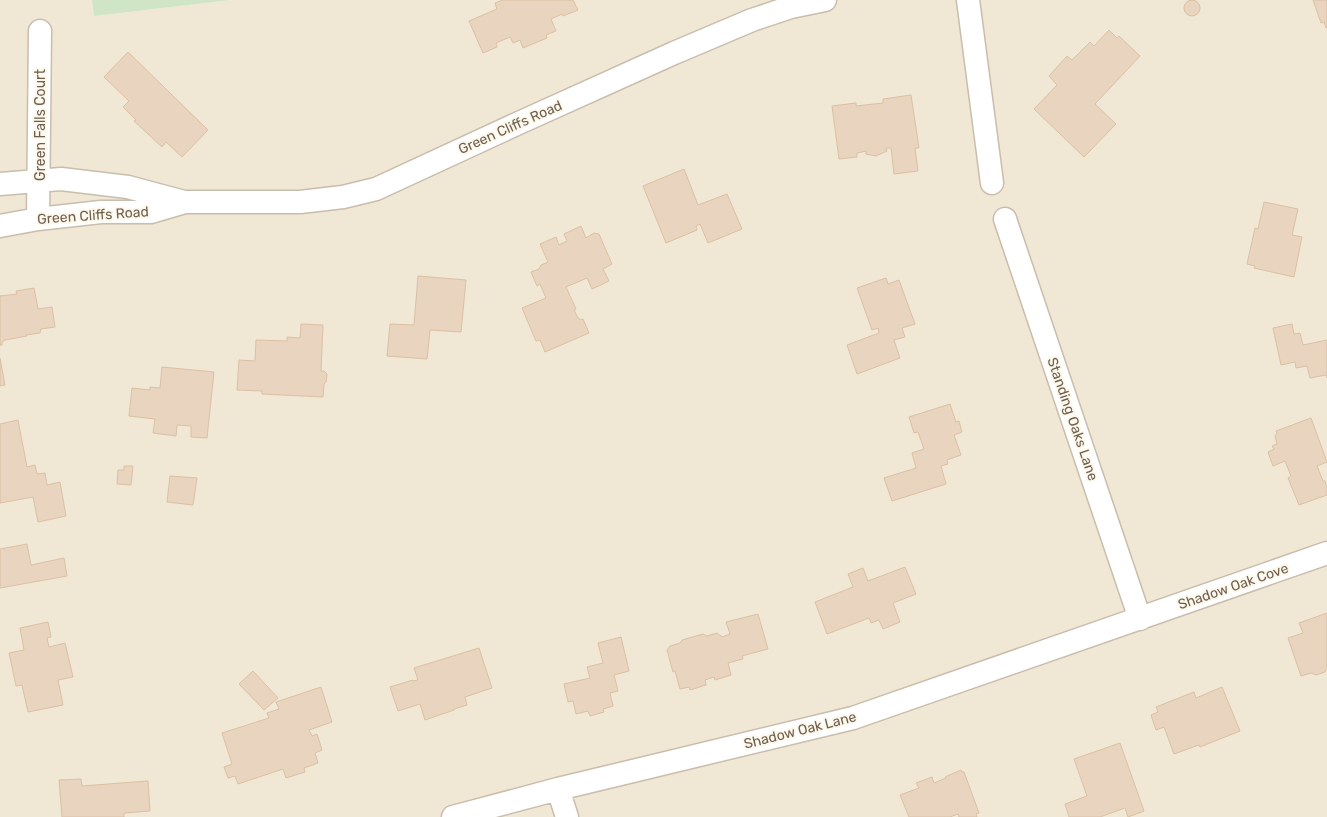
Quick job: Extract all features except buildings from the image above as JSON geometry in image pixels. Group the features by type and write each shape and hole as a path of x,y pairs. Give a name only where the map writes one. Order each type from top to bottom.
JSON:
{"street":[{"name":"Green Cliffs Road","path":"0,184 61,179 128,187 184,202 300,202 343,197 376,189 674,53 752,20 791,7 825,0"},
{"path":"968,0 992,183"},
{"name":"Green Falls Court","path":"38,219 40,31"},
{"name":"Green Cliffs Road","path":"0,226 38,219 101,212 151,212 184,202"},
{"name":"Standing Oaks Lane","path":"1005,219 1140,618"},
{"name":"Shadow Oak Cove","path":"1140,618 1327,553"},
{"name":"Shadow Oak Lane","path":"453,817 558,789 853,718 1140,618"},
{"path":"558,789 567,817"}],"shaded area":[{"path":"0,0 92,0 94,16 231,0 1327,0 1327,817 0,817"}],"green space":[{"path":"92,0 231,0 94,16"}]}
